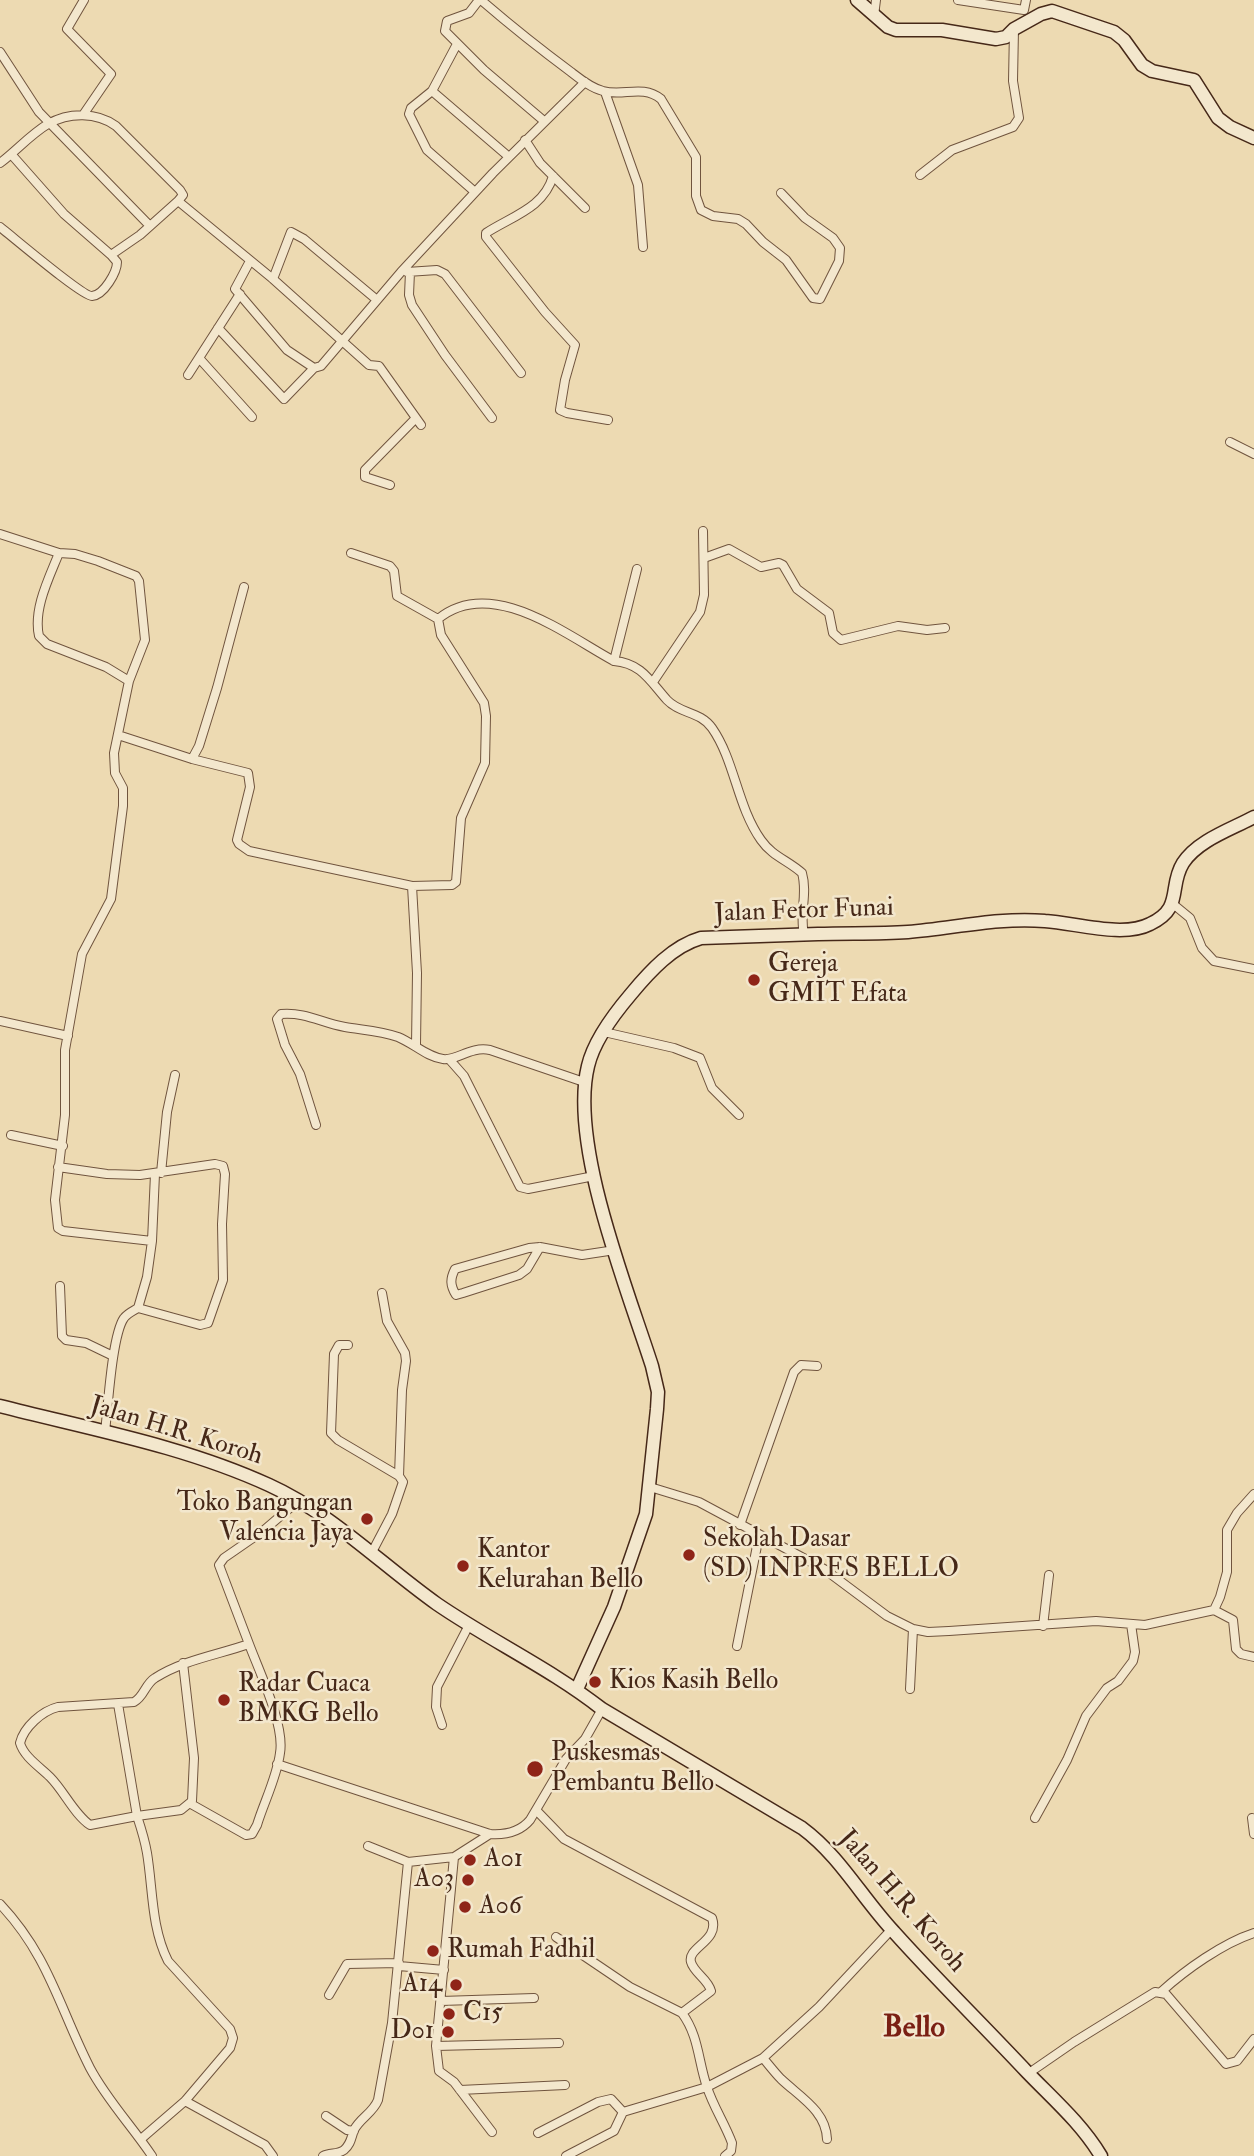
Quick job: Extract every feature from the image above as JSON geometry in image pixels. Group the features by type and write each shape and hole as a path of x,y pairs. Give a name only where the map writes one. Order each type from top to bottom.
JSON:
{"street":[{"path":"83,115 111,74 66,29 84,0"},
{"path":"544,121 457,44 445,31 446,23 469,13 480,0 585,82 605,92 639,90 661,99 696,157 696,197 701,210 713,216 738,219 746,223 786,260 813,298 820,299 839,261 840,248 833,238 805,218 781,193"},
{"path":"857,0 892,29 903,31 942,30 996,39 1006,37 1014,29 1049,11 1114,32 1147,68 1194,80 1218,118 1254,138"},
{"path":"874,16 876,0"},
{"path":"958,0 1024,10 1026,0"},
{"path":"920,175 952,149 1017,124 1019,118 1013,70 1014,29"},
{"path":"457,44 432,91 411,108 411,118 426,150 475,192"},
{"path":"0,52 48,123 150,226"},
{"path":"218,328 285,399 314,368 321,366 342,339 406,272 475,192 585,82"},
{"path":"432,91 509,157"},
{"path":"605,92 638,185 643,247"},
{"path":"0,163 48,123 64,117 83,115 106,118 116,126 183,195 150,226 111,255"},
{"path":"525,140 540,163 585,208"},
{"path":"0,227 74,286 92,296 103,288 117,268 117,262 111,255 64,214 12,155"},
{"path":"553,176 537,203 486,233 486,237 545,312 575,345 560,410 567,414 608,420"},
{"path":"178,201 274,279 369,365 379,366 418,422 365,470 365,477 390,485"},
{"path":"274,279 291,232 304,239 377,300"},
{"path":"250,261 235,289 287,349 314,368"},
{"path":"406,272 437,270 445,274 521,373"},
{"path":"406,272 412,305 492,418"},
{"path":"188,375 240,294"},
{"path":"199,358 252,417"},
{"path":"1230,442 1254,454"},
{"path":"653,682 699,612 704,595 703,531"},
{"path":"0,534 59,553 75,554 98,561 138,578 145,640 129,681 114,753 115,773 123,788 123,806 111,899 82,954 64,1059 63,1146 58,1167 55,1221 60,1230 152,1241"},
{"path":"704,558 729,549 761,567 779,563 783,565 797,589 829,613 834,633 841,640 898,626 927,630 945,628"},
{"path":"59,553 42,599 38,615 38,636 47,644 106,667 129,681"},
{"path":"351,553 390,566 394,571 397,596 438,619"},
{"path":"614,662 636,569"},
{"path":"192,759 199,746 218,688 244,587"},
{"path":"438,619 457,609 478,604 496,604 533,614 614,662 627,662 653,682 674,707 692,712 709,723 717,736 748,818 760,839 771,853 802,873 805,886 800,920 804,934"},
{"path":"118,735 248,774 250,787 237,840 243,848 353,875 412,886 448,885 456,882 461,818 485,763 485,706 441,635 438,619"},
{"path":"1254,817 1211,839 1184,860 1173,904 1190,918 1202,948 1214,961 1254,969"},
{"path":"412,886 417,972 416,1045"},
{"name":"Jalan Fetor Funai","path":"577,1689 632,1561 646,1514 657,1409 656,1378 594,1176 583,1101 589,1063 604,1031 637,987 662,961 685,944 701,938 904,932 1020,919 1129,930 1160,919 1173,904"},
{"path":"316,1125 300,1074 278,1028 279,1015 317,1017 340,1026 383,1032 416,1045 435,1057 449,1059 484,1049 584,1082"},
{"path":"0,1021 68,1035"},
{"path":"604,1031 695,1055 704,1063 712,1088 739,1115"},
{"path":"449,1059 464,1076 520,1187 528,1189 594,1176"},
{"path":"105,1432 113,1356 123,1320 138,1308 147,1277 165,1122 175,1075"},
{"path":"11,1135 63,1146"},
{"path":"58,1167 107,1174 158,1173 215,1164 223,1166 223,1280 212,1314 204,1325 138,1308"},
{"path":"540,1247 527,1269 519,1275 456,1295 452,1289 450,1281 455,1269 529,1248 540,1247 582,1255 615,1250"},
{"path":"60,1286 62,1336 66,1340 86,1343 113,1356"},
{"path":"371,1554 401,1492 402,1482 399,1476 402,1390 406,1362 405,1353 387,1321 382,1293"},
{"path":"348,1345 340,1345 334,1354 331,1433 338,1440 399,1476"},
{"path":"740,1525 791,1377 801,1365 817,1366"},
{"name":"Jalan H.R. Koroh","path":"0,1406 207,1461 267,1484 299,1501 399,1577 469,1625 577,1689 602,1709 815,1837 829,1850 891,1930 1079,2124 1101,2156"},
{"path":"650,1488 699,1502 824,1569 887,1616 913,1629 928,1632 1096,1621 1150,1624 1214,1610 1233,1620 1234,1646 1238,1652 1254,1657"},
{"path":"1214,1610 1227,1572 1227,1530 1237,1513 1254,1494"},
{"path":"191,1804 246,1835 250,1835 257,1825 281,1752 280,1733 219,1565 223,1558 263,1531 299,1501"},
{"path":"737,1646 759,1536"},
{"path":"1043,1626 1049,1575"},
{"path":"1035,1818 1067,1760 1086,1716 1107,1688 1118,1681 1133,1661 1135,1652 1131,1624"},
{"path":"442,1725 436,1707 437,1687 469,1625"},
{"path":"910,1689 913,1629"},
{"path":"191,1804 181,1811 88,1825 50,1777 23,1751 20,1743 22,1736 45,1712 52,1709 138,1700 145,1687 158,1676 183,1663 249,1644"},
{"path":"183,1663 194,1758 191,1804"},
{"path":"118,1704 129,1776 147,1852 155,1920 164,1951 169,1961 204,1997 233,2035 230,2048 185,2101 141,2139"},
{"path":"277,1764 490,1833 505,1833 522,1828 536,1811 566,1759 585,1738 602,1709"},
{"path":"536,1811 564,1839 712,1918 714,1927 710,1936 690,1959 707,1981 711,1991 682,2013"},
{"path":"1252,1818 1254,1834"},
{"path":"368,1846 408,1862 454,1857 490,1833"},
{"path":"454,1857 436,2046 439,2071 449,2076 492,2132"},
{"path":"323,2156 346,2149 354,2137 354,2131 375,2108 386,2060 399,1965 408,1862"},
{"path":"0,1904 36,1949 91,2069 114,2107 152,2156"},
{"path":"566,2156 614,2131 623,2112 707,2087 764,2058 819,2007 891,1930"},
{"path":"1161,1992 1176,1978 1215,1953 1254,1933"},
{"path":"556,1937 630,1987 682,2013 697,2042 707,2087 732,2143 731,2151 724,2156"},
{"path":"329,1995 347,1964 399,1965 444,1970"},
{"path":"1029,2073 1150,1993 1166,1994 1226,2064 1237,2060 1254,2039"},
{"path":"441,2001 534,1998"},
{"path":"436,2046 559,2043"},
{"path":"764,2058 780,2078 819,2113 827,2139"},
{"path":"460,2090 565,2085"},
{"path":"538,2133 598,2102 611,2099 623,2112"},
{"path":"185,2101 265,2145 273,2156"},
{"path":"326,2116 346,2130 354,2131"}],"place":[{"name":"Gereja GMIT Efata","path":"754,980"},
{"name":"Toko Bangungan Valencia Jaya","path":"367,1519"},
{"name":"Sekolah Dasar (SD) INPRES BELLO","path":"689,1555"},
{"name":"Kantor Kelurahan Bello","path":"463,1566"},
{"name":"Kios Kasih Bello","path":"595,1682"},
{"name":"Radar Cuaca BMKG Bello","path":"224,1700"},
{"name":"Puskesmas Pembantu Bello","path":"535,1769"},
{"name":"A01","path":"470,1860"},
{"name":"A03","path":"468,1880"},
{"name":"A06","path":"465,1907"},
{"name":"Rumah Fadhil","path":"433,1951"},
{"name":"A14","path":"456,1985"},
{"name":"C15","path":"449,2014"},
{"name":"D01","path":"448,2032"}],"district":[{"name":"Bello","path":"914,2030"}]}
